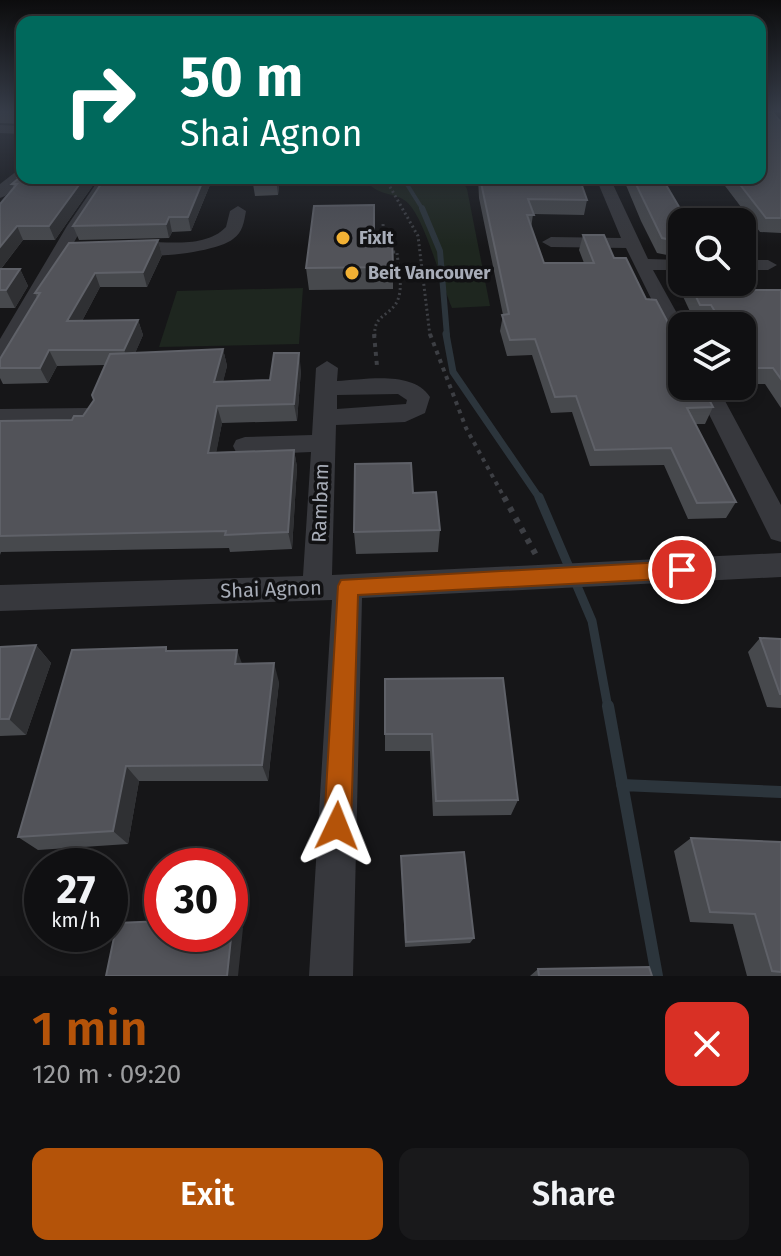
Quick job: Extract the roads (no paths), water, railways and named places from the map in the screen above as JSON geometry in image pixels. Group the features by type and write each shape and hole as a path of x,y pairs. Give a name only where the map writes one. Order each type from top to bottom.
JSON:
{"street":[{"path":"0,193 16,177"},
{"path":"0,357 68,250 104,184"},
{"path":"601,184 668,315"},
{"path":"105,249 206,245 223,239 233,230 238,211"},
{"path":"551,242 632,243"},
{"path":"641,264 668,265"},
{"path":"756,265 768,265"},
{"name":"Rambam","path":"323,431 405,414 417,408 419,397 408,389 326,378 323,431 333,587 331,976"},
{"path":"713,400 781,531"},
{"path":"0,417 87,416"},
{"path":"245,446 323,431"},
{"name":"Shai Agnon","path":"0,598 333,587 781,565"}],"waterway":[{"path":"407,184 423,209"},
{"path":"423,209 440,251 447,336"},
{"path":"446,334 453,372 540,498"},
{"path":"540,498 592,621 608,708"},
{"path":"608,706 622,785"},
{"path":"622,785 781,792"},
{"path":"622,785 657,976"}],"place":[{"name":"FixIt","path":"343,238"},
{"name":"Beit Vancouver","path":"352,273"}]}
